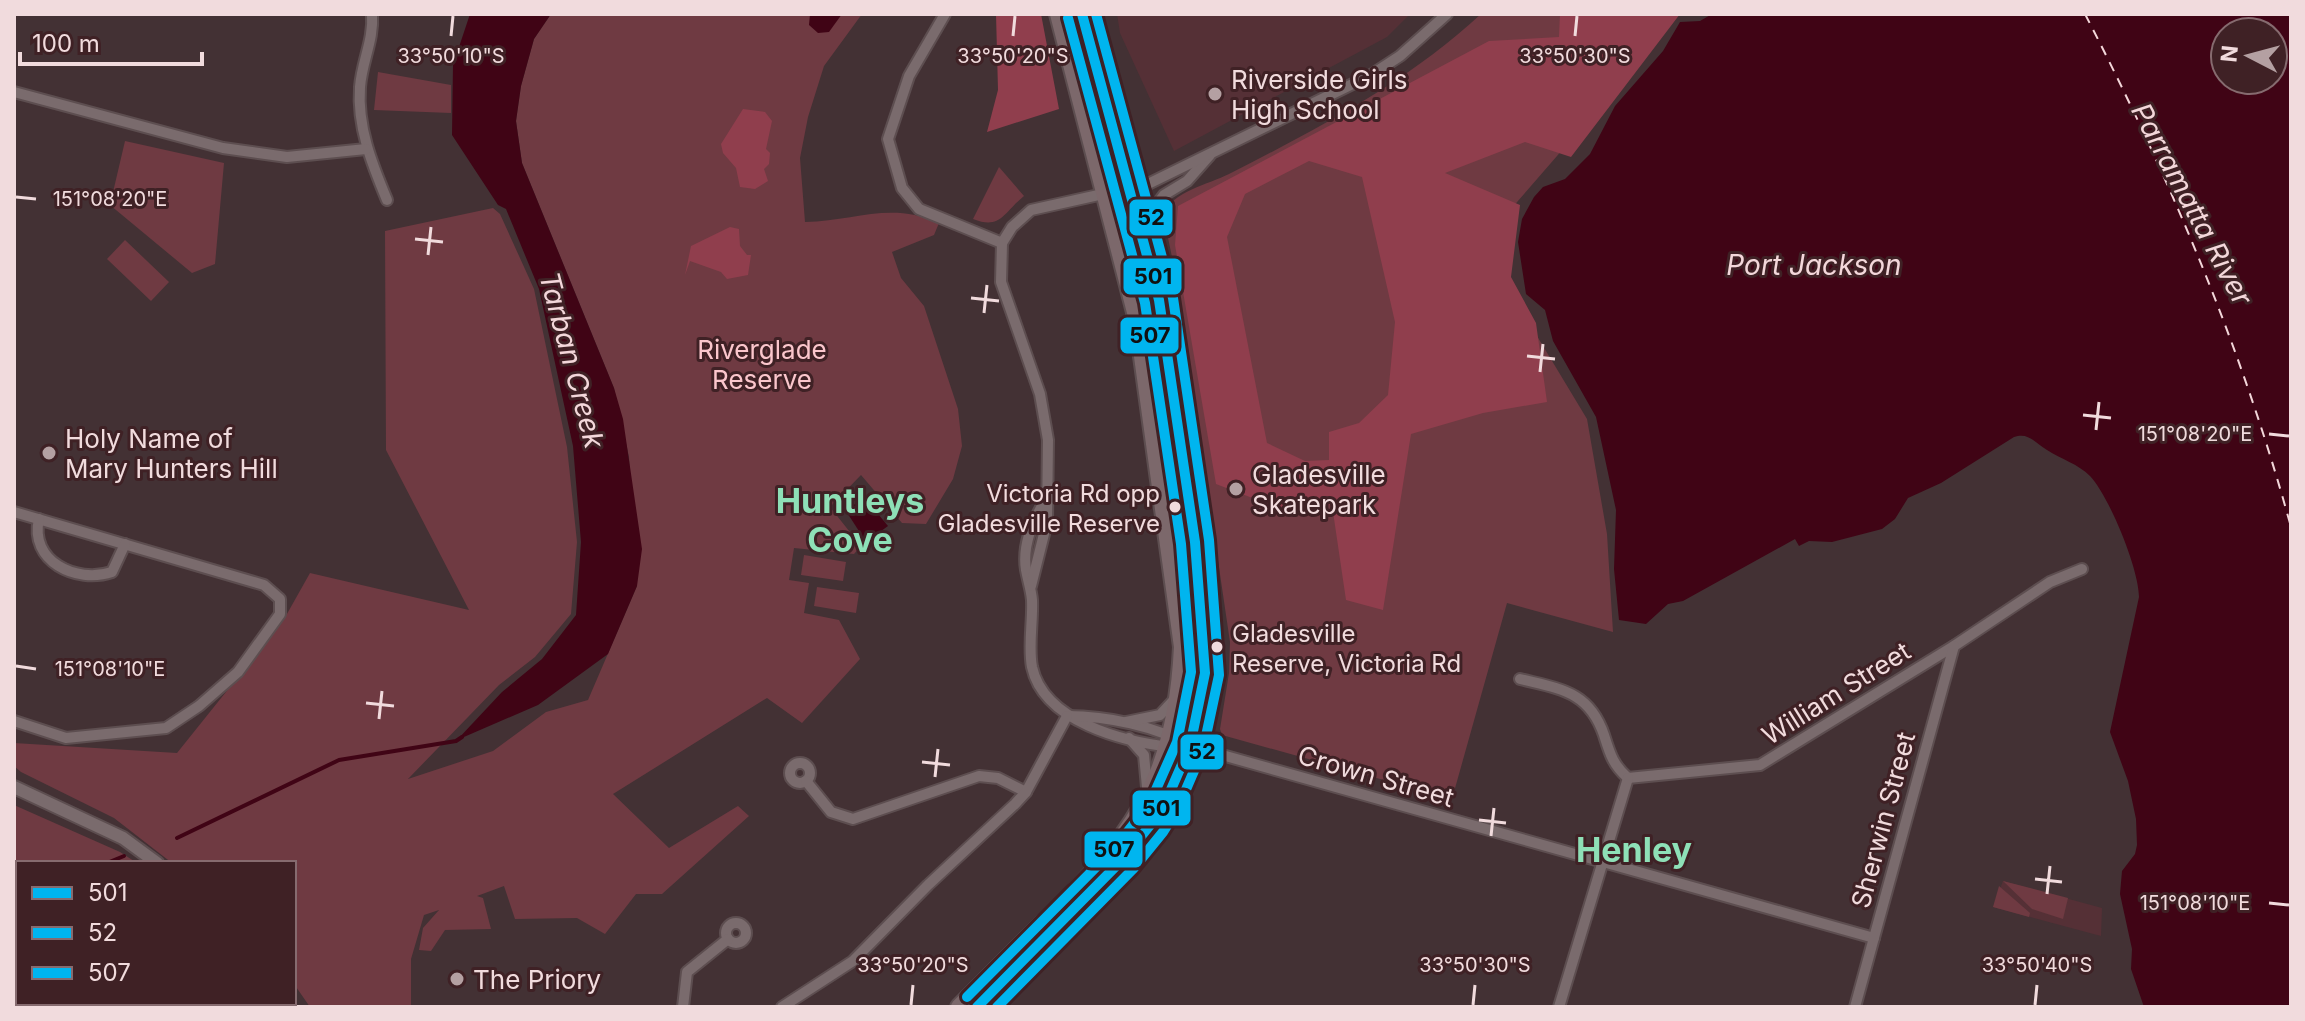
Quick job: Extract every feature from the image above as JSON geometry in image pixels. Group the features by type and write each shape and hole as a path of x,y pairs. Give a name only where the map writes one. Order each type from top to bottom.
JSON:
{"highway":[{"path":"959,1007 1113,852 1143,809 1170,741 1181,666 1176,583 1137,320 1058,14"},
{"path":"977,1007 1137,844 1166,801 1190,746 1202,693 1205,636 1193,528 1159,300 1082,14"}],"street":[{"path":"372,14 373,32 360,87 366,149 387,200"},
{"path":"945,14 909,76 888,139 902,188 919,209 1002,243"},
{"path":"1170,741 1129,737 1084,726 1067,716 1048,697 1032,669 1031,586 1047,522 1048,440 1040,394 1001,282 1002,243 1021,216 1031,210 1128,190 1386,66 1447,14"},
{"path":"14,92 223,148 287,157 366,149"},
{"path":"1159,300 1155,207 1164,195 1187,181 1214,150"},
{"path":"14,512 264,585 280,599 280,614 238,672 199,706 166,728 66,738 14,721"},
{"path":"39,519 38,542 42,555 53,564 72,570 91,575 112,572 125,544"},
{"name":"William Street","path":"1628,778 1760,765 1954,646 2050,582 2082,569"},
{"name":"Sherwin Street","path":"1855,1007 1954,646"},
{"path":"1120,723 1153,717 1167,710 1178,689 1181,666"},
{"path":"1520,679 1575,695 1590,706 1599,721 1610,759 1628,778 1567,982 1556,1007"},
{"path":"1067,716 1120,723 1170,741"},
{"path":"782,1007 853,961 1026,792 1067,716"},
{"path":"1129,737 1147,764 1143,809"},
{"name":"Crown Street","path":"1170,741 1874,938"},
{"path":"806,781 831,812 853,819 979,776 998,778 1026,792"},
{"path":"14,787 123,838 154,861"},
{"path":"683,1007 687,972 728,939"}],"shaded area":[{"path":"996,14 1041,14 1059,109 987,132 998,90"},
{"name":"Riverside Girls High School","path":"1117,14 1410,14 1387,37 1174,151 1120,33"},
{"path":"1560,14 1680,14 1571,157 1525,142 1445,173 1520,205 1511,277 1536,323 1547,402 1483,413 1411,434 1383,610 1346,600 1332,505 1276,507 1216,484 1175,245 1178,206 1489,41 1559,37","holes":["1309,161 1362,177 1395,322 1388,395 1359,423 1329,432 1329,460 1305,461 1267,443 1227,237 1245,194"]},
{"path":"743,109 765,112 772,121 766,149 770,153 769,164 764,169 768,181 755,189 740,187 736,168 723,153 721,144"},
{"path":"730,227 739,229 740,246 747,255 751,255 748,275 727,279 721,272 690,261 685,275 691,246"},
{"path":"2003,881 2102,908 2101,936 1993,907"}],"green space":[{"name":"Riverglade Reserve","path":"551,14 862,14 824,66 808,117 800,158 805,222 905,213 939,223 934,235 892,252 901,278 924,306 958,409 962,446 953,479 926,524 902,523 861,475 830,507 861,546 854,554 794,548 789,580 809,583 804,613 839,620 860,659 802,723 767,698 613,794 669,848 738,806 749,816 662,894 636,894 605,934 577,918 515,919 504,886 477,896 483,898 491,929 445,930 431,951 419,950 423,928 439,910 424,915 411,959 411,1007 310,1007 296,987 296,861 169,861 114,818 21,772 14,766 14,743 177,753 283,621 310,573 469,610 386,450 385,231 493,208 500,214 534,289 567,447 577,542 571,614 535,657 499,685 408,779 493,751 546,712 588,700 637,586 629,457 614,388 522,163 516,121 521,86 534,39"},
{"path":"1481,14 1666,14 1623,80 1497,225 1505,283 1587,419 1607,534 1613,632 1507,603 1452,799 1222,735 1220,729 1229,673 1230,642 1176,276 1163,214 1183,194 1229,174 1361,103 1453,39"},
{"path":"378,72 451,85 451,113 374,110"},
{"path":"125,141 224,163 215,264 192,273 110,205"},
{"path":"999,167 1024,196 996,221 973,219"},
{"path":"125,240 169,282 151,301 107,259"},
{"path":"804,555 846,562 843,581 801,575"},
{"path":"817,587 859,593 856,613 814,606"},
{"path":"14,805 134,861 16,861 14,952"},
{"path":"2003,881 2068,898 2063,919 2032,909"},
{"path":"1999,886 2030,913 2029,917 1993,907"}],"water":[{"name":"Tarban Creek","path":"470,14 551,14 534,39 521,86 516,121 522,163 614,388 623,419 642,549 637,586 608,654 538,705 457,740 502,692 542,659 576,615 581,542 573,446 539,289 506,209 498,205 452,135 453,65"},
{"path":"810,14 842,14 829,32 818,33 809,25"},
{"name":"Port Jackson","path":"1712,14 2291,14 2291,1007 2144,1007 2131,969 2132,949 2120,894 2122,871 2135,854 2137,845 2136,819 2128,781 2110,732 2139,597 2138,585 2122,534 2098,486 2080,468 2032,439 2014,437 1941,483 1908,498 1895,519 1882,529 1832,542 1809,541 1799,546 1795,539 1683,601 1668,604 1646,624 1619,620 1614,569 1616,510 1596,417 1553,341 1545,310 1526,294 1518,242 1522,219 1534,197 1543,187 1565,179 1590,154 1615,106 1663,51 1680,22 1700,21"},
{"path":"864,497 888,526 866,542 846,511"}],"waterway":[{"name":"Tarban Creek","path":"177,838 339,760 456,741 462,737"},
{"name":"Tarban Creek","path":"112,861 124,856"}],"ferry route":[{"path":"2085,14 2146,138 2202,265 2250,394 2291,527"}],"transit line":[{"name":"501","path":"977,1007 1123,859 1151,824 1166,801 1190,746 1205,673 1195,542 1159,300 1082,14"},
{"name":"52","path":"997,1007 1133,869 1163,832 1178,808 1203,750 1219,675 1209,540 1173,298 1096,14"},
{"name":"507","path":"967,997 1113,850 1140,816 1154,794 1177,742 1191,672 1181,544 1145,303 1068,18"}],"place":[{"name":"Riverside Girls High School","path":"1215,94"},
{"name":"Holy Name of Mary Hunters Hill","path":"49,453"},
{"name":"Gladesville Skatepark","path":"1236,489"},
{"name":"Victoria Rd opp Gladesville Reserve","path":"1175,507"},
{"name":"Gladesville Reserve, Victoria Rd","path":"1217,647"},
{"name":"The Priory","path":"457,979"}],"district":[{"name":"Huntleys Cove","path":"850,520"},
{"name":"Henley","path":"1634,849"}],"water label":[{"name":"Parramatta River","path":"2192,204"}]}
